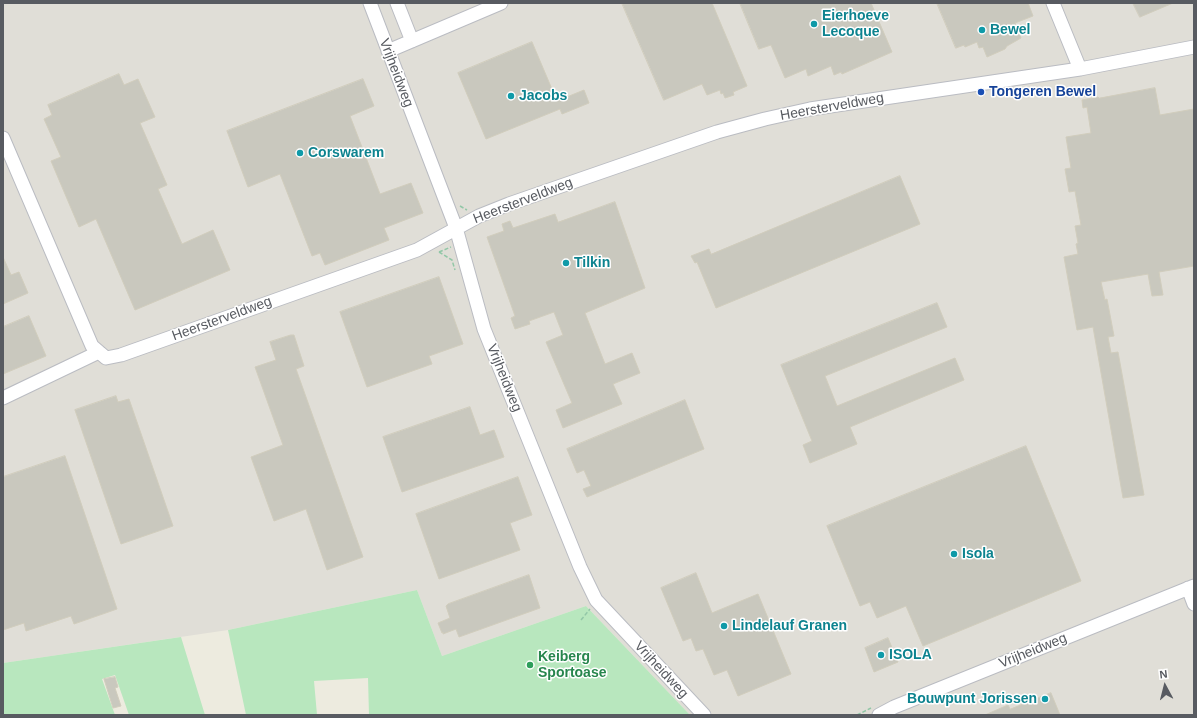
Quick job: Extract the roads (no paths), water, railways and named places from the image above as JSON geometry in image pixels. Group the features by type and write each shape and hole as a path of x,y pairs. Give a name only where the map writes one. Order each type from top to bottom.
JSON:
{"street":[{"name":"Vrijheidweg","path":"370,3 456,228 484,329 580,567 596,600 704,715"},
{"path":"397,3 412,41"},
{"path":"388,51 501,3"},
{"path":"1053,3 1080,69"},
{"name":"Heersterveldweg","path":"99,352 106,358 121,355 417,250 479,216 509,204 717,132 810,109 1080,69 1194,47"},
{"path":"3,138 92,346 99,352 3,398"},
{"name":"Vrijheidweg","path":"879,715 902,704 1191,587 1194,604"}],"place":[{"name":"Eierhoeve Lecoque","path":"814,24"},
{"name":"Bewel","path":"982,30"},
{"name":"Tongeren Bewel","path":"981,92"},
{"name":"Jacobs","path":"511,96"},
{"name":"Corswarem","path":"300,153"},
{"name":"Tilkin","path":"566,263"},
{"name":"Isola","path":"954,554"},
{"name":"Lindelauf Granen","path":"724,626"},
{"name":"ISOLA","path":"881,655"},
{"name":"Keiberg Sportoase","path":"530,665"},
{"name":"Bouwpunt Jorissen","path":"1045,699"}]}
